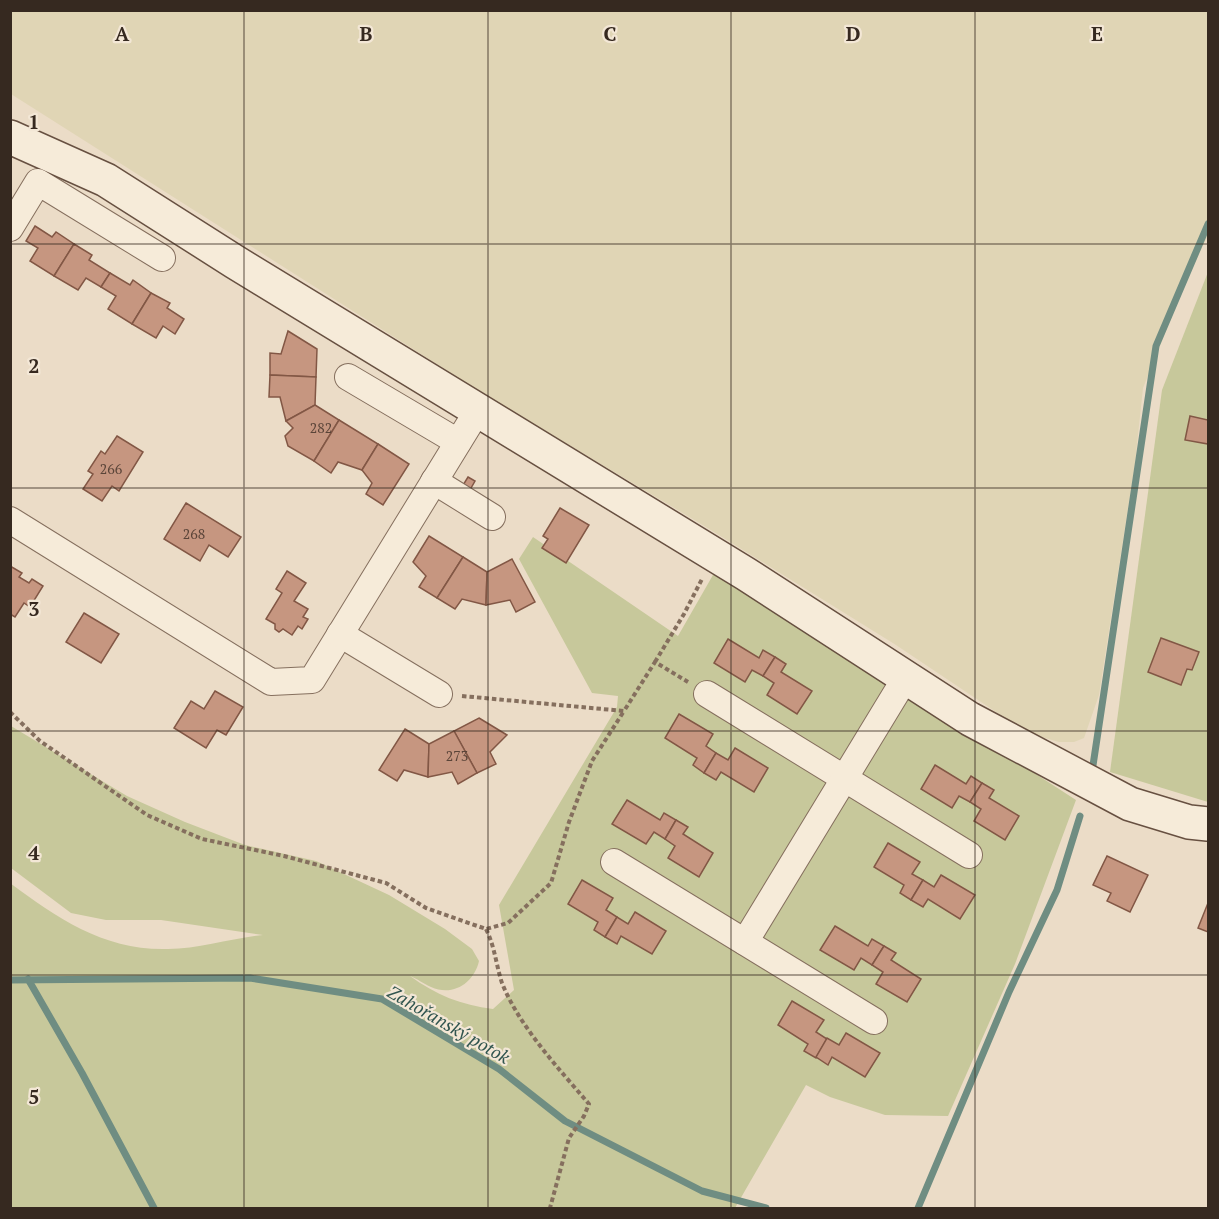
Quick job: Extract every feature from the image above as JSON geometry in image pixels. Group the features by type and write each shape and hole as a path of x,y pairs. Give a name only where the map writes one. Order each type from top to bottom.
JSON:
{"street":[{"path":"10,137 106,180 714,554 970,719 1130,804 1189,822 1209,824"},
{"path":"10,228 38,182 162,258"},
{"path":"348,377 458,442"},
{"path":"10,520 271,682 312,680 478,410"},
{"path":"434,481 492,517"},
{"path":"340,634 439,694"},
{"path":"745,942 906,677"},
{"path":"706,694 969,855"},
{"path":"614,862 874,1021"}],"path":[{"path":"10,712 40,741 147,816 202,839 284,856 386,883 426,908 486,929 508,923 550,883 592,761 684,614 714,554"},
{"path":"655,662 706,694"},
{"path":"439,694 624,711"},
{"path":"486,929 495,949 502,983 548,1056 589,1104 584,1116 568,1138 550,1209"}],"shaded area":[{"path":"10,11 1208,11 1208,235 1184,286 1143,388 1135,463 1099,695 1084,738 1074,742 1059,742 1038,736 1014,724 896,645 701,524 487,396 11,94"}],"green space":[{"path":"1208,272 1208,802 1110,772 1162,390"},
{"path":"533,537 678,636 717,568 1076,800 1015,964 948,1116 885,1115 830,1097 806,1085 735,1208 11,1208 10,883 65,920 124,945 180,949 263,935 161,920 106,920 71,913 11,868 11,726 127,796 185,822 245,845 316,861 389,895 445,929 472,949 479,961 467,982 455,989 439,990 410,976 429,989 449,998 493,1009 514,990 499,905 617,707 618,696 592,693 519,559"}],"building":[{"path":"35,226 52,237 56,232 74,244 54,276 30,261 38,248 26,241"},
{"path":"74,244 92,255 89,260 110,273 101,287 86,278 78,290 54,276"},
{"path":"110,273 130,285 133,280 151,293 132,324 108,309 116,296 101,287"},
{"path":"151,293 170,303 167,308 184,319 175,334 163,326 156,338 132,324"},
{"path":"288,331 317,349 316,377 270,375 270,353 281,354"},
{"path":"270,375 316,377 315,405 286,421 280,397 269,397"},
{"path":"315,405 339,420 314,461 288,446 285,436 293,428 286,421"},
{"path":"1190,416 1208,420 1208,444 1185,440"},
{"path":"339,420 378,444 362,470 338,462 331,473 314,461"},
{"path":"117,436 143,452 119,491 112,486 102,501 83,489 93,474 88,471 101,451 105,454"},
{"path":"378,444 409,464 383,505 366,494 372,483 362,470"},
{"path":"468,477 475,481 467,495 460,490"},
{"path":"186,503 241,537 228,557 209,545 200,561 164,539"},
{"path":"560,508 589,525 566,563 542,548 548,539 543,536"},
{"path":"429,536 463,557 437,598 419,587 426,576 413,562"},
{"path":"463,557 487,572 486,605 462,599 455,609 437,598"},
{"path":"512,559 535,602 516,612 510,600 486,605 487,572"},
{"path":"10,566 22,573 19,577 29,583 32,579 43,586 30,607 24,603 15,617 10,614"},
{"path":"287,571 306,583 294,601 308,609 303,617 308,619 302,629 298,626 292,635 283,629 279,632 275,629 275,624 266,619 282,593 276,589"},
{"path":"84,613 119,634 101,663 66,642"},
{"path":"1161,638 1199,652 1192,670 1187,669 1181,685 1148,672"},
{"path":"728,639 759,658 763,650 775,657 763,676 752,670 745,682 714,663"},
{"path":"775,657 786,664 781,672 812,691 797,714 767,695 774,683 763,676"},
{"path":"215,691 243,707 226,735 217,730 206,748 174,728 191,701 204,709"},
{"path":"679,714 713,734 706,746 716,753 704,773 693,765 697,758 665,738"},
{"path":"479,718 507,735 490,752 496,764 477,773 454,731"},
{"path":"405,729 429,744 428,777 404,770 397,781 379,770"},
{"path":"454,731 477,773 458,784 452,772 428,777 429,744"},
{"path":"735,748 768,768 754,792 721,772 716,780 704,773 716,753 728,760"},
{"path":"935,765 966,784 971,776 982,783 970,802 959,796 952,808 921,789"},
{"path":"982,783 994,790 989,798 1019,816 1005,840 974,821 981,809 970,802"},
{"path":"627,800 660,820 664,813 676,820 665,839 654,832 646,844 612,824"},
{"path":"676,820 688,827 683,834 713,853 699,877 668,858 675,846 665,839"},
{"path":"888,843 920,862 912,874 923,880 911,900 900,893 904,885 874,867"},
{"path":"1107,856 1148,875 1130,912 1107,901 1111,893 1093,885"},
{"path":"941,875 975,895 960,919 928,899 923,907 911,900 923,880 934,887"},
{"path":"582,880 613,898 606,910 617,917 605,937 594,930 598,922 568,904"},
{"path":"1208,903 1208,932 1198,928"},
{"path":"635,912 666,931 652,954 621,936 617,944 605,937 617,917 628,924"},
{"path":"835,926 868,946 872,939 884,946 872,965 861,958 854,970 820,950"},
{"path":"884,946 896,953 891,960 921,979 907,1002 876,984 883,972 872,965"},
{"path":"792,1001 824,1020 816,1032 827,1039 816,1058 804,1051 808,1044 778,1025"},
{"path":"846,1033 880,1053 865,1077 832,1057 828,1065 816,1057 827,1038 839,1045"}],"waterway":[{"path":"1092,772 1156,346 1208,224"},
{"path":"918,1208 1009,992 1057,890 1080,816"},
{"name":"Zahořanský potok","path":"10,980 250,978 382,999 499,1069 565,1121 702,1191 766,1208"},
{"path":"28,979 82,1073 154,1208"}]}
